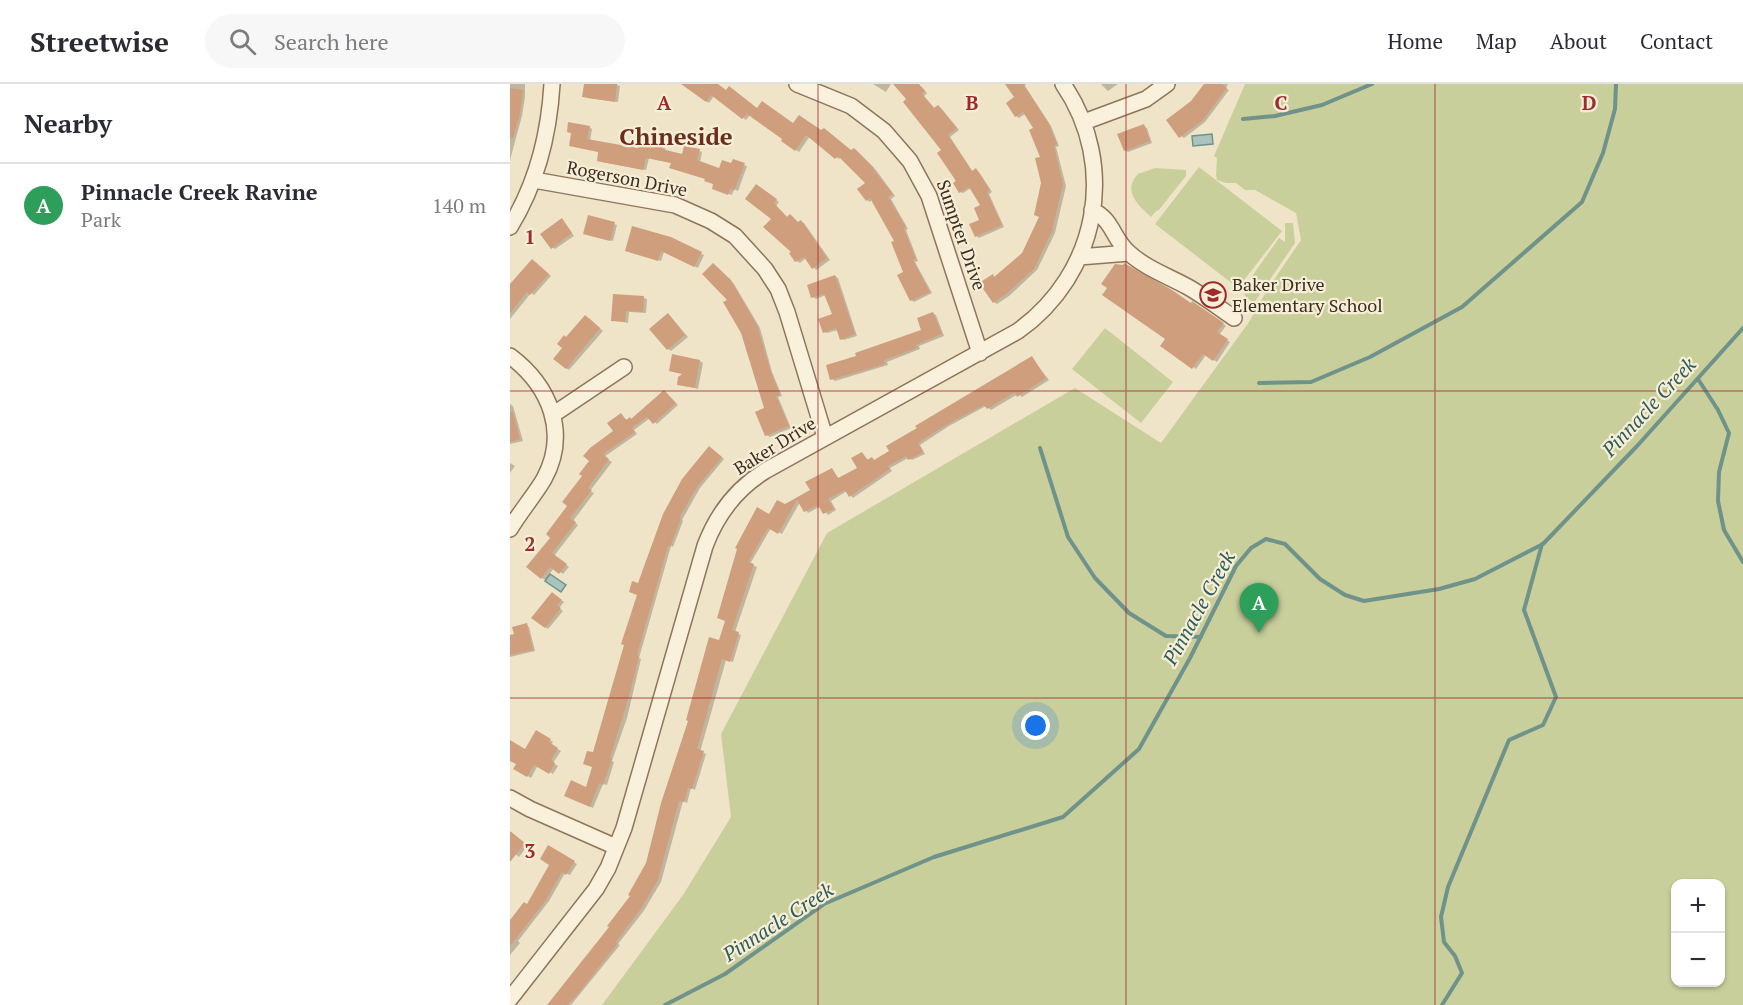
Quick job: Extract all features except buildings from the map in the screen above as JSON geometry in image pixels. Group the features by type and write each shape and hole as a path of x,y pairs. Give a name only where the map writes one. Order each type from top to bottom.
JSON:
{"street":[{"path":"510,227 534,180 548,128 552,84"},
{"name":"Sumpter Drive","path":"797,84 851,106 884,131 910,161 928,196 980,353"},
{"name":"Baker Drive","path":"511,996 588,901 608,868 624,828 705,546 714,525 732,499 755,477 1018,331 1042,312 1058,293 1079,258 1089,230 1094,171 1084,122 1063,84"},
{"path":"1084,122 1146,99 1167,84"},
{"name":"Rogerson Drive","path":"534,180 675,205 711,220 735,236 765,269 778,289 825,437"},
{"path":"1092,210 1107,220 1129,253 1234,318"},
{"path":"1079,258 1129,253"},
{"path":"510,356 528,372 540,387 554,414 555,437 544,478 510,530"},
{"path":"554,414 624,367"},
{"path":"510,798 616,847"}],"green space":[{"path":"1245,84 1743,84 1743,1005 602,1005 683,895 731,817 721,734 827,533 1075,388 1161,443 1249,322 1267,290 1301,240 1296,213 1255,190 1245,190 1236,183 1217,180 1217,158 1214,156"},
{"path":"1199,167 1282,231 1238,288 1155,224"},
{"path":"1155,168 1186,170 1186,176 1151,217 1141,208 1134,197 1131,186 1138,174"},
{"path":"1285,223 1293,223 1295,243 1254,303 1244,295 1254,282 1250,279 1279,238 1285,242"},
{"path":"1105,328 1173,382 1141,423 1072,369"}],"water":[{"path":"1212,134 1213,144 1193,146 1192,136"},
{"path":"550,574 566,585 561,592 545,581"}],"waterway":[{"path":"1243,119 1275,116 1322,105 1372,84"},
{"path":"1259,383 1311,382 1370,357 1462,307 1582,202 1603,153 1615,109 1616,84"},
{"name":"Pinnacle Creek","path":"665,1005 725,974 824,904 934,857 1063,817 1139,749 1190,658 1236,566 1251,548 1266,539 1285,544 1320,579 1345,595 1364,601 1439,589 1475,579 1543,544 1638,445 1743,328"},
{"path":"1698,379 1718,410 1729,433 1719,472 1718,501 1724,530 1743,562"},
{"path":"1040,448 1068,537 1095,578 1129,613 1166,636 1201,637"},
{"path":"1442,1005 1462,973 1455,956 1444,942 1441,917 1448,887 1509,740 1543,725 1556,697 1524,610 1542,544"}],"place":[{"name":"Baker Drive Elementary School","path":"1213,295"},
{"name":"Pinnacle Creek Ravine","path":"1259,633"}],"district":[{"name":"Chineside","path":"676,137"}]}
